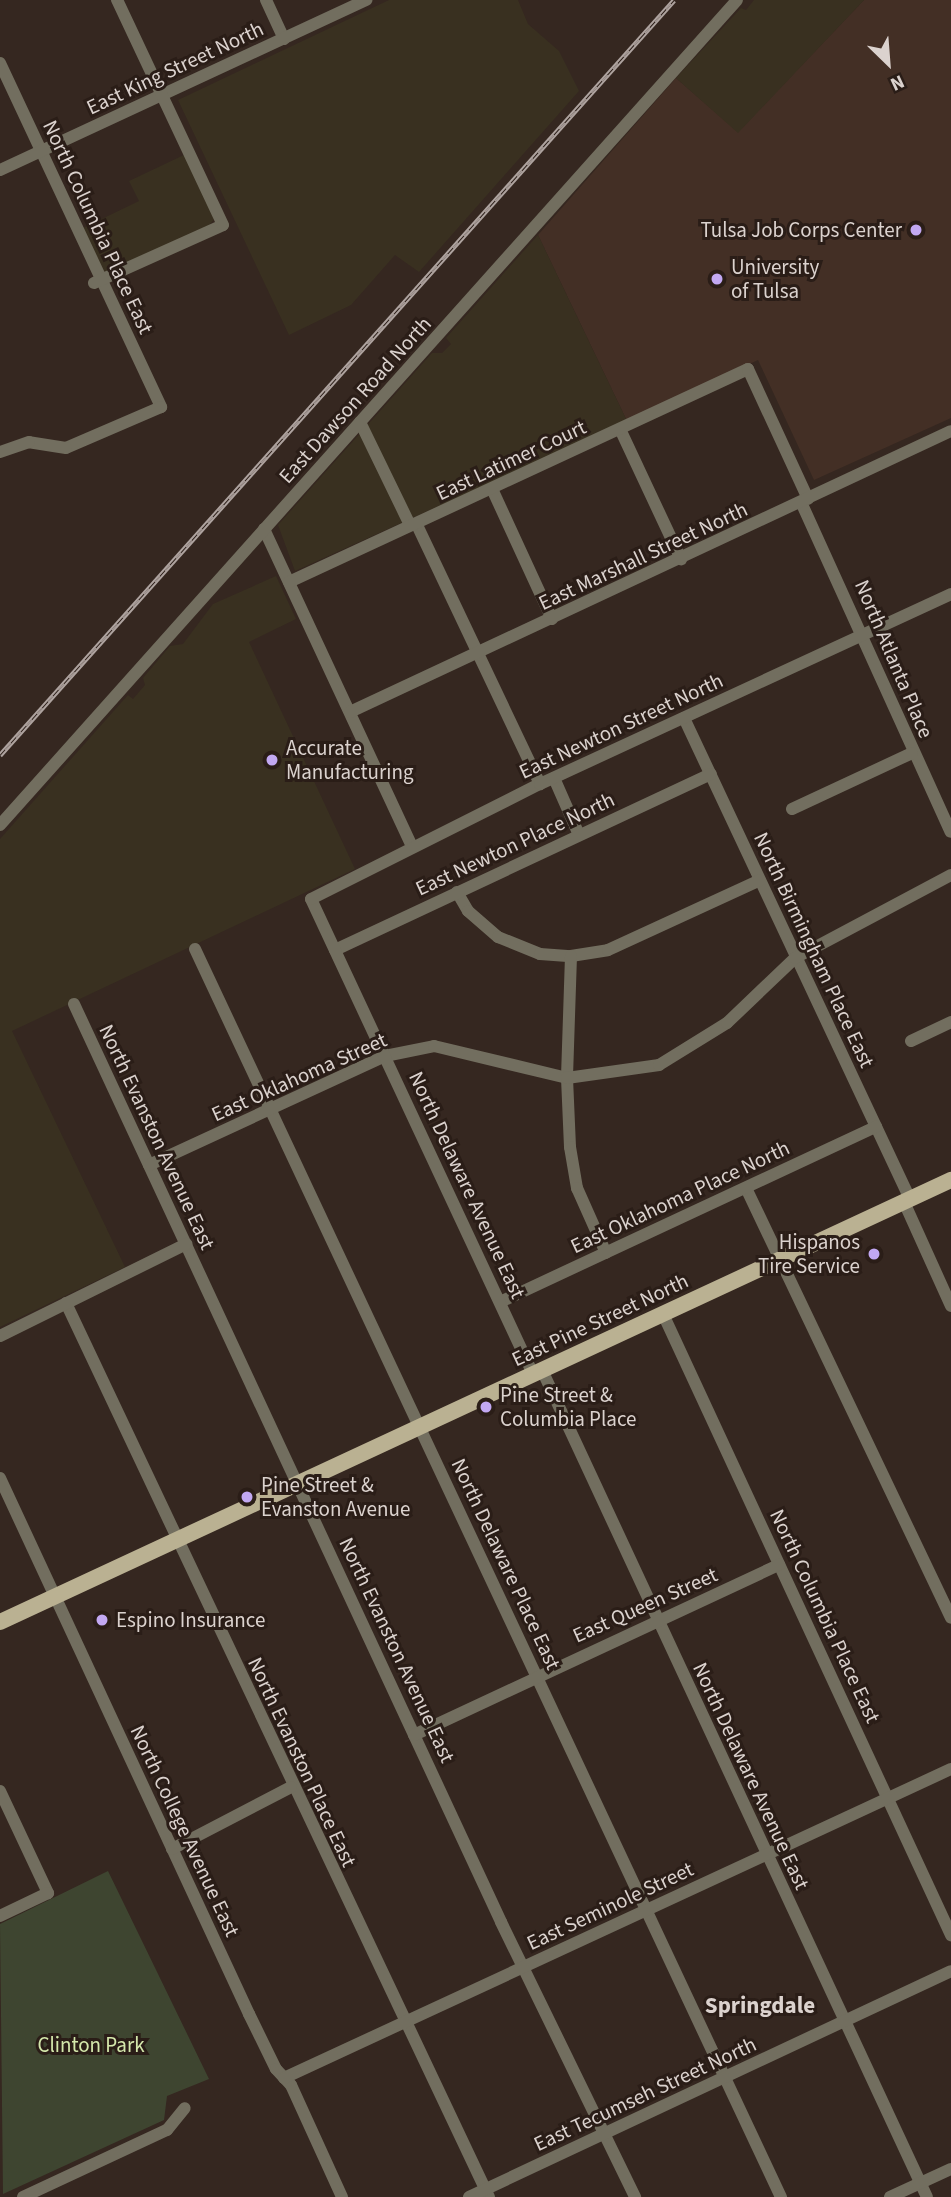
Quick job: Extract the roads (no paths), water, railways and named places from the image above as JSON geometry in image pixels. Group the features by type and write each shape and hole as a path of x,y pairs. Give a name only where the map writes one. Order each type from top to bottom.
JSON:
{"main road":[{"name":"East Pine Street North","path":"0,1622 951,1180"}],"street":[{"path":"98,281 223,225 117,0"},
{"path":"266,0 284,39"},
{"name":"East King Street North","path":"0,170 366,0"},
{"name":"East Dawson Road North","path":"0,825 737,0"},
{"name":"North Columbia Place East","path":"0,63 42,150 98,281 161,407 66,448 29,442 0,452"},
{"name":"East Latimer Court","path":"289,582 493,491 748,369"},
{"name":"North Atlanta Place","path":"748,369 860,622 860,636 912,753 951,832"},
{"path":"360,422 478,653 540,784"},
{"path":"620,429 681,559"},
{"name":"East Marshall Street North","path":"349,712 951,431"},
{"path":"493,491 552,619"},
{"path":"264,529 412,846"},
{"name":"East Newton Street North","path":"311,899 540,784 951,594"},
{"name":"North Birmingham Place East","path":"684,718 794,958 876,1127 951,1306"},
{"path":"792,809 912,753"},
{"name":"East Newton Place North","path":"335,950 711,774"},
{"path":"554,778 579,835"},
{"name":"East Oklahoma Street","path":"149,1165 385,1056 434,1046 567,1078 659,1065 727,1023 794,958 951,876"},
{"path":"457,892 468,911 498,937 540,954 571,956 608,950 760,880"},
{"name":"North Delaware Avenue East","path":"311,899 500,1302 538,1372 658,1621 927,2197"},
{"name":"North Delaware Place East","path":"195,949 781,2197"},
{"path":"571,956 567,1078 573,1170 606,1253"},
{"name":"North Evanston Avenue East","path":"74,1004 415,1735 635,2197"},
{"path":"911,1041 951,1022"},
{"name":"East Oklahoma Place North","path":"500,1302 876,1127"},
{"path":"746,1188 782,1258 951,1618"},
{"path":"0,1336 186,1244"},
{"name":"North Evanston Place East","path":"66,1303 291,1787 487,2193"},
{"name":"North Columbia Place East","path":"663,1314 890,1797 951,1935"},
{"name":"North College Avenue East","path":"0,1478 172,1849 342,2197"},
{"name":"East Queen Street","path":"415,1735 536,1674 779,1565"},
{"name":"East Seminole Street","path":"284,2078 951,1769"},
{"path":"172,1849 291,1787"},
{"path":"0,1791 48,1892 0,1916"},
{"name":"East Tecumseh Street North","path":"468,2197 487,2193 724,2077 951,1971"},
{"path":"23,2197 167,2130 185,2108"},
{"path":"890,2197 951,2169"}],"railway":[{"path":"0,755 674,0"}],"place":[{"name":"Tulsa Job Corps Center","path":"916,230"},
{"name":"University of Tulsa","path":"717,279"},
{"name":"Accurate Manufacturing","path":"272,760"},
{"name":"Hispanos Tire Service","path":"874,1254"},
{"name":"Pine Street & Columbia Place","path":"486,1407"},
{"name":"Pine Street & Evanston Avenue","path":"247,1497"},
{"name":"Espino Insurance","path":"102,1620"}],"district":[{"name":"Springdale","path":"760,2006"}],"park label":[{"name":"Clinton Park","path":"91,2045"}]}
